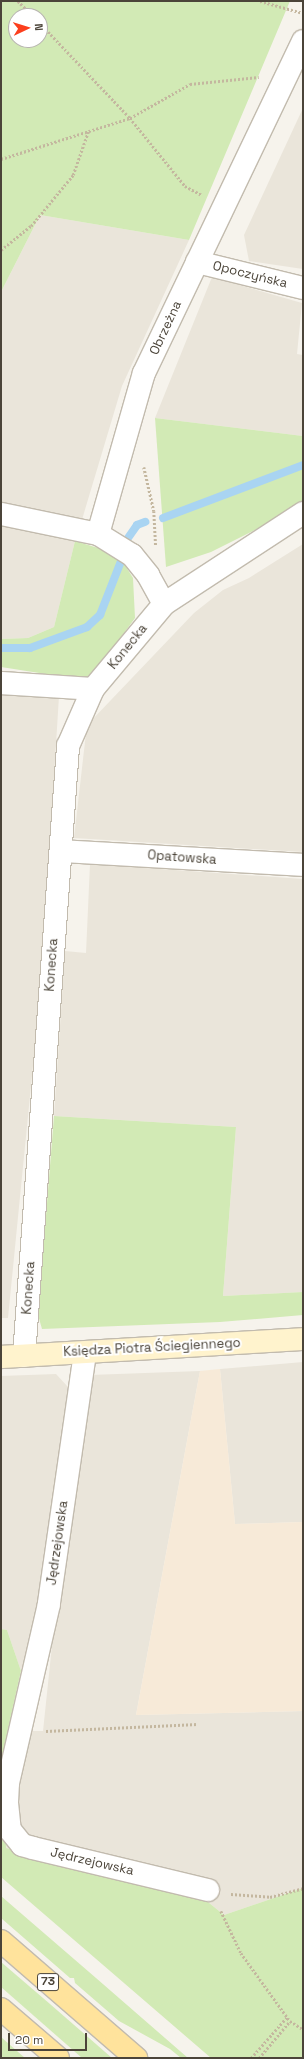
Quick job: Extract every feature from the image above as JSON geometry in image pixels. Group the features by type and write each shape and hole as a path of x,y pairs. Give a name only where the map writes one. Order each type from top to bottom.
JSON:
{"main road":[{"name":"73","path":"1,1941 136,2058"},
{"path":"1,2009 58,2058"}],"street":[{"name":"Obrzeżna","path":"98,534 144,373 224,206 294,67 303,42"},
{"name":"Opoczyńska","path":"197,262 303,288"},
{"name":"Konecka","path":"24,1356 68,746 93,689 164,604 303,513"},
{"path":"1,514 98,534 132,555 148,575 164,604"},
{"path":"1,683 93,689"},
{"name":"Opatowska","path":"61,851 303,865"},
{"name":"Księdza Piotra Ściegiennego","path":"1,1357 303,1339"},
{"name":"Jędrzejowska","path":"85,1353 49,1604 12,1761 7,1803 10,1830 22,1845 208,1890"}],"path":[{"path":"260,1 303,13"},
{"path":"48,31 130,118 185,186 224,206"},
{"path":"1,159 130,118 190,84 294,67"},
{"path":"1,250 31,226 73,175 88,132"},
{"path":"143,465 156,532 154,562 148,575"},
{"path":"19,1732 198,1724"},
{"path":"208,1890 246,1897 270,1897 303,1888"},
{"path":"208,1890 224,1915 241,1953 286,2017 303,2029"},
{"path":"251,2058 286,2017"},
{"path":"259,2058 290,2021"}],"shaded area":[{"path":"303,108 303,269 249,261 244,235"},
{"path":"40,215 189,240 122,386 81,523 1,506 1,292"},
{"path":"212,277 302,303 297,354 303,355 303,436 155,418"},
{"path":"1,525 75,541 54,627 28,638 1,639"},
{"path":"303,544 303,852 74,838 86,733 90,722 194,613 223,590 249,578"},
{"path":"1,695 59,696 41,985 8,1318 1,1318"},
{"path":"90,864 303,879 303,1292 223,1296 236,1127 54,1116 65,951 86,953"},
{"path":"303,1362 303,1522 235,1524 220,1369"},
{"path":"220,1369 235,1524 303,1522 303,1711 136,1715 200,1371"},
{"path":"200,1371 136,1715 303,1711 303,1888 224,1915 198,1894 6,1848 16,1809 16,1781 29,1731 43,1731 55,1617 90,1375"},
{"path":"56,1374 68,1387 38,1612 21,1671 7,1630 1,1629 1,1376"}],"green space":[{"path":"1,1 290,1 189,240 40,215 1,292"},
{"path":"155,418 303,436 303,506 211,552 166,567"},
{"path":"75,541 118,554 133,578 135,618 108,655 84,680 1,667 1,639 28,638 54,627"},
{"path":"54,1116 236,1127 223,1296 303,1292 303,1315 220,1322 42,1329 38,1315"},
{"path":"1,1629 7,1630 21,1671 1,1761"},
{"path":"1,1819 7,1842 6,1848 198,1894 224,1915 303,1888 303,2058 211,2058 1,1877"},
{"path":"1,1896 188,2058 181,2058 170,2049 119,2021 75,1983 74,1978 70,1978 1,1918"},
{"path":"1,1962 112,2058 82,2058 1,1987"},
{"path":"1,2037 25,2058 1,2058"}],"waterway":[{"path":"163,518 303,465"},
{"path":"128,538 137,525 145,522"},
{"path":"1,648 30,648 87,627 100,615 121,561"}]}
